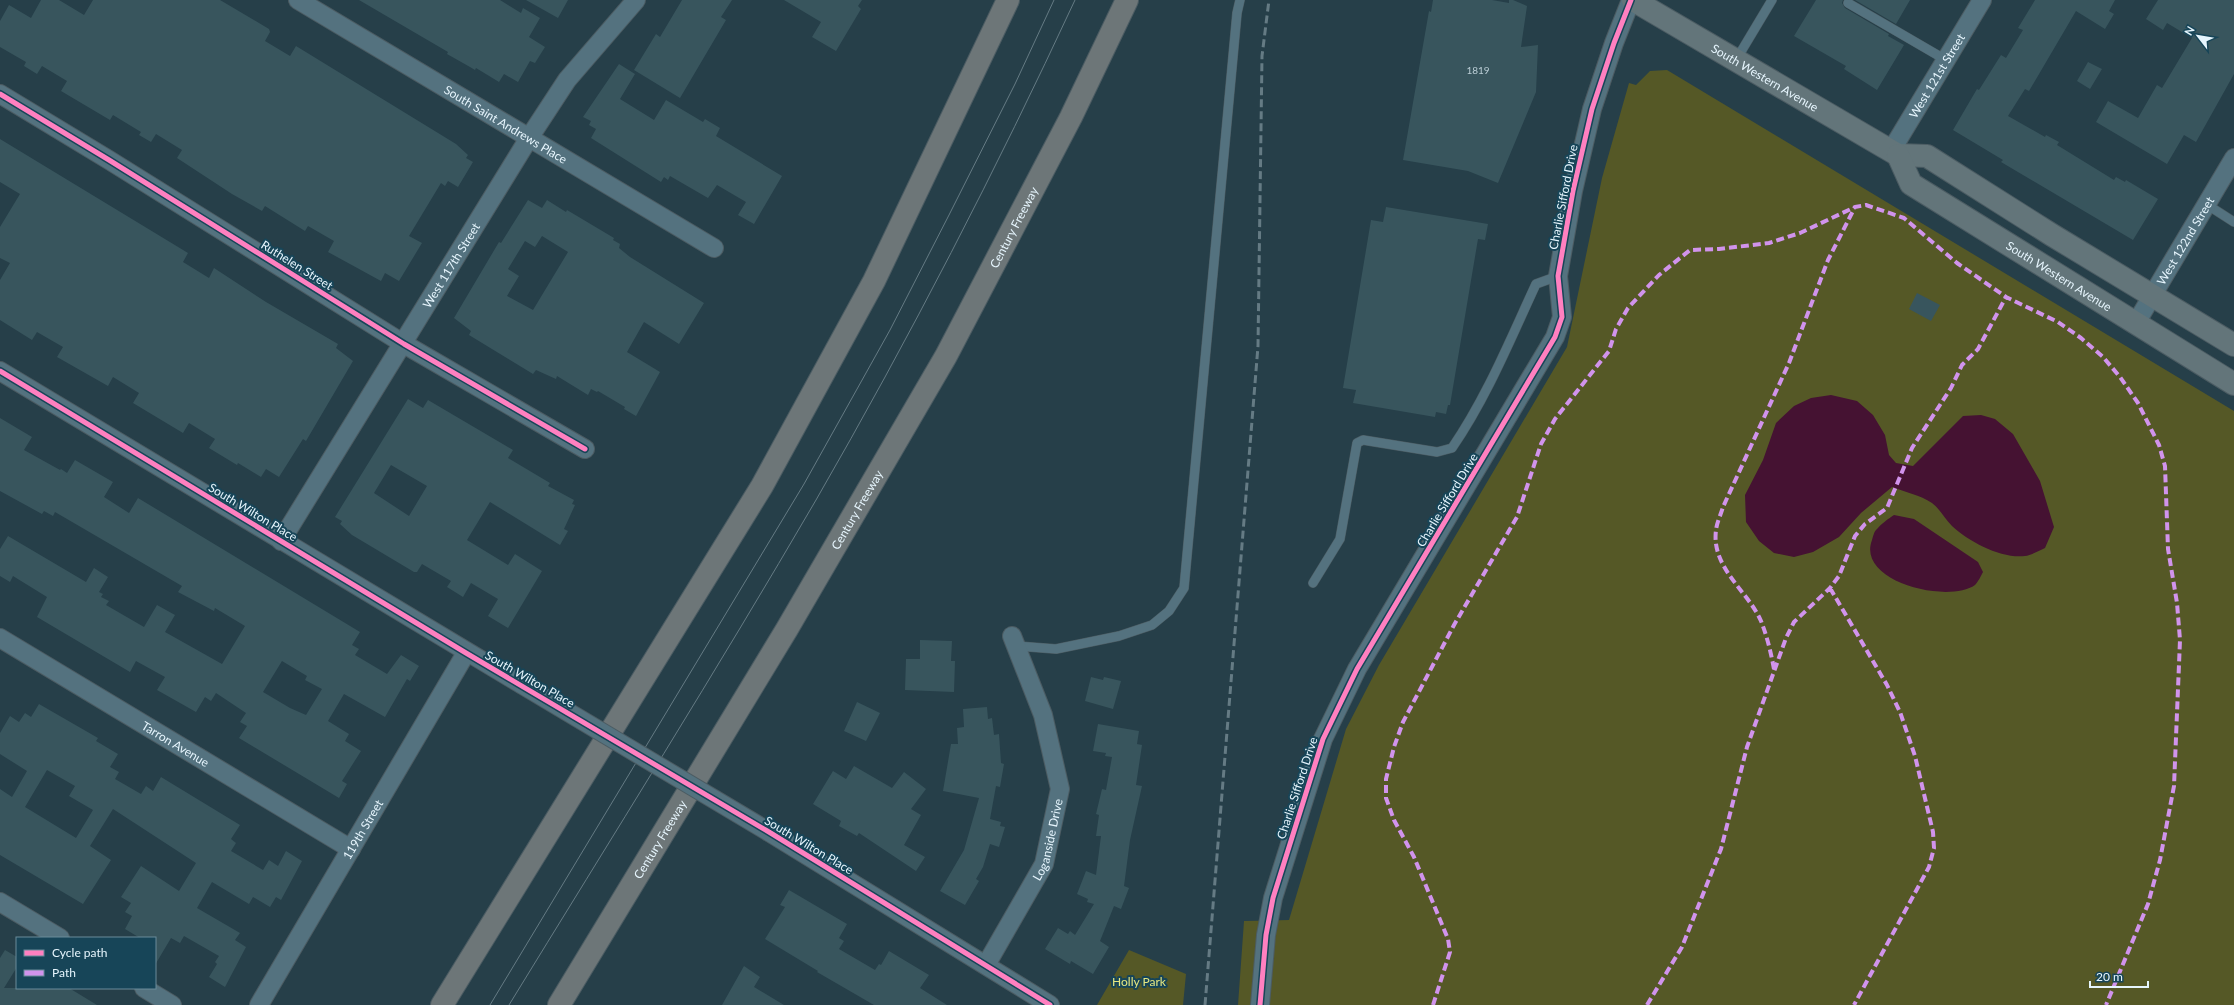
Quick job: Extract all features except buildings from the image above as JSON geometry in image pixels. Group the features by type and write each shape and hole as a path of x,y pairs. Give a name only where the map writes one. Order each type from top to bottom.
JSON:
{"highway":[{"path":"442,1005 762,486 874,281 1008,0"},
{"name":"Century Freeway","path":"559,1005 767,663 946,356 1071,117 1127,0"}],"main road":[{"name":"South Western Avenue","path":"1632,0 1894,153 1927,156 2152,296 2234,345"},
{"name":"South Western Avenue","path":"1894,153 1911,184 2234,384"}],"street":[{"name":"South Saint Andrews Place","path":"298,0 714,248"},
{"name":"West 117th Street","path":"281,541 404,344 529,138 567,80 636,0"},
{"name":"Charlie Sifford Drive","path":"1260,1005 1266,935 1273,898 1323,739 1357,669 1555,337 1562,317 1558,276 1573,191 1592,109 1614,42 1632,0"},
{"name":"West 121st Street","path":"1894,153 1946,60 1982,0"},
{"name":"Ruthelen Street","path":"0,94 109,160 404,344 585,449"},
{"name":"West 122nd Street","path":"2136,323 2234,158"},
{"name":"South Wilton Place","path":"0,370 466,653 521,684 768,832 1050,1005"},
{"name":"Tarron Avenue","path":"0,638 351,849"},
{"name":"Loganside Drive","path":"986,965 1044,864 1060,789 1043,715 1015,641"},
{"name":"119th Street","path":"259,1005 466,653"},
{"path":"0,902 58,937"},
{"path":"146,989 172,1005"}],"lane":[{"path":"1015,641 1056,648 1126,634 1152,625 1169,611 1184,588 1237,13 1240,0"},
{"path":"1736,60 1772,0"},
{"path":"1848,3 1946,60"},
{"path":"2206,204 2234,222"},
{"path":"1312,583 1340,538 1357,443 1363,440 1437,452 1452,448 1471,420 1498,368 1536,284 1558,276"}],"green space":[{"path":"1667,70 2234,411 2234,1005 1238,1005 1244,921 1289,920 1346,729 1379,665 1567,347 1602,178 1629,83 1636,85 1650,71"},
{"name":"Holly Park","path":"1129,950 1186,974 1183,1005 1097,1005"}],"shaded area":[{"path":"1831,395 1857,401 1873,415 1885,435 1889,455 1896,463 1913,466 1963,416 1981,415 1995,419 2013,434 2040,481 2054,527 2045,548 2025,556 2006,555 1996,552 1967,538 1959,532 1932,503 1892,487 1861,513 1839,537 1813,552 1794,557 1774,553 1759,541 1746,522 1745,495 1763,460 1776,423 1794,406 1811,398"},
{"path":"1894,515 1914,519 1978,562 1983,572 1976,584 1962,590 1945,592 1926,590 1907,585 1890,578 1878,567 1871,555 1872,540 1875,531"}],"tram line":[{"path":"490,1005 804,484 890,330 1015,84 1054,0"},
{"path":"509,1005 741,627 851,439 951,253 1045,64 1075,0"}],"railway":[{"path":"1205,1005 1258,346 1262,56 1269,0"}],"marked path":[{"path":"1433,1005 1450,952 1448,939 1414,857 1394,820 1386,798 1386,779 1394,747 1403,722 1454,625 1517,517 1541,444 1555,419 1609,351 1616,329 1628,308 1659,275 1690,250 1719,249 1769,243 1800,233 1855,207 1866,205 1904,218 1957,263 2006,297 2058,322 2081,338 2103,357 2120,377 2138,403 2159,445 2165,466 2168,549 2177,603 2180,640 2174,786 2160,860 2148,904 2106,1005"},
{"path":"1774,669 1769,645 1761,621 1748,599 1725,568 1719,556 1716,544 1716,530 1723,507 1789,363 1828,260 1855,207"},
{"path":"1647,1005 1682,947 1721,849 1747,747 1786,638 1794,622 1830,588 1839,576 1855,536 1865,524 1887,508 1912,448 1951,388 1962,365 1978,349 2006,297"},
{"path":"1830,588 1887,685 1900,712 1915,756 1933,832 1934,848 1929,867 1854,1005"}],"cycle path":[{"path":"1260,1005 1266,935 1273,898 1323,739 1357,669 1555,337 1562,317 1558,276 1573,191 1592,109 1614,43 1631,0"},
{"path":"0,94 109,160 404,344 585,449"},
{"path":"0,371 466,653 769,832 1050,1005"}]}
